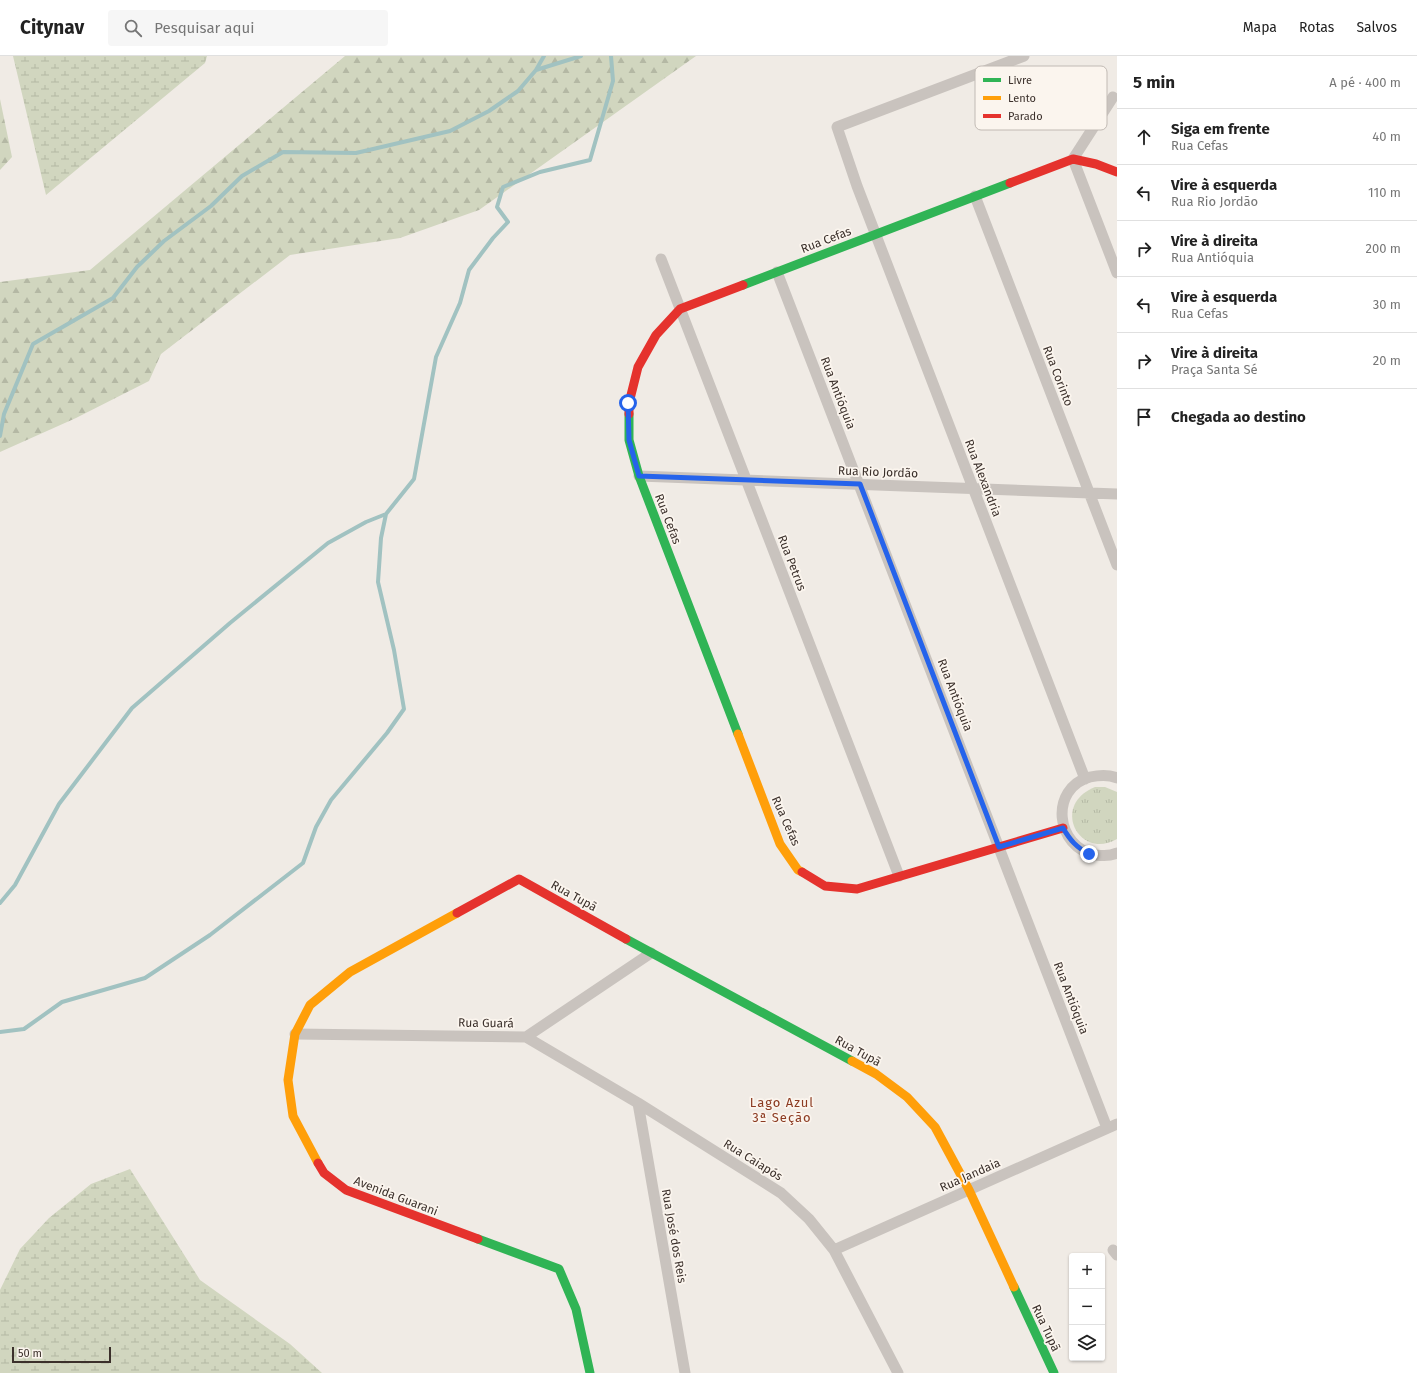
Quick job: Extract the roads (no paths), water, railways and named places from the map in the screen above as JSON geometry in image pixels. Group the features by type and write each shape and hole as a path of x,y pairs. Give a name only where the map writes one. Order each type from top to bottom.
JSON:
{"street":[{"name":"Rua Alexandria","path":"998,66 1024,56"},
{"name":"Rua Alexandria","path":"975,75 837,127 857,186 1085,779"},
{"path":"1107,108 1116,94"},
{"path":"1073,159 1092,130"},
{"path":"1073,159 1096,164 1117,172"},
{"path":"1073,159 1117,273"},
{"name":"Rua Cefas","path":"1063,828 856,888 825,886 798,870 780,844 639,476 629,440 628,403 638,367 656,335 680,309 1073,159"},
{"name":"Rua Corinto","path":"975,196 1117,565"},
{"name":"Rua Petrus","path":"661,259 899,876"},
{"name":"Rua Antióquia","path":"777,272 999,847 1112,1126"},
{"name":"Rua Rio Jordão","path":"639,476 1117,494"},
{"path":"1116,856 1102,856 1083,851 1069,839 1063,828 1061,816 1063,804 1068,794 1076,785 1085,779 1099,775 1117,778"},
{"name":"Rua Tupã","path":"519,879 651,953 876,1074 907,1097 935,1127 969,1190 1054,1373"},
{"name":"Avenida Guarani","path":"519,879 350,972 310,1005 295,1034 288,1080 293,1116 324,1173 346,1190 559,1269 576,1309 590,1373"},
{"name":"Rua Guará","path":"295,1034 526,1036 651,953"},
{"name":"Rua Caiapós","path":"526,1036 638,1103 781,1193 809,1219 834,1250 898,1373"},
{"name":"Rua José dos Reis","path":"638,1103 685,1373"},
{"name":"Rua Jandaia","path":"834,1250 1112,1126"}],"waterway":[{"path":"536,70 544,56"},
{"path":"0,436 4,414 33,344 113,298 137,267 164,241 211,206 242,176 283,152 356,153 450,131 489,111 518,91 536,70 581,56"},
{"path":"0,1032 24,1029 62,1002 145,978 210,935 303,863 316,827 331,800 387,733 404,709 394,650 378,582 381,538 386,514 414,479 436,357 460,303 469,270 493,238 508,222 497,207 503,187 540,172 590,160 613,81 611,56"},
{"path":"0,903 15,885 59,804 132,708 230,623 328,543 366,522 386,514"}],"district":[{"name":"Lago Azul 3ª Seção","path":"782,1110"}]}
